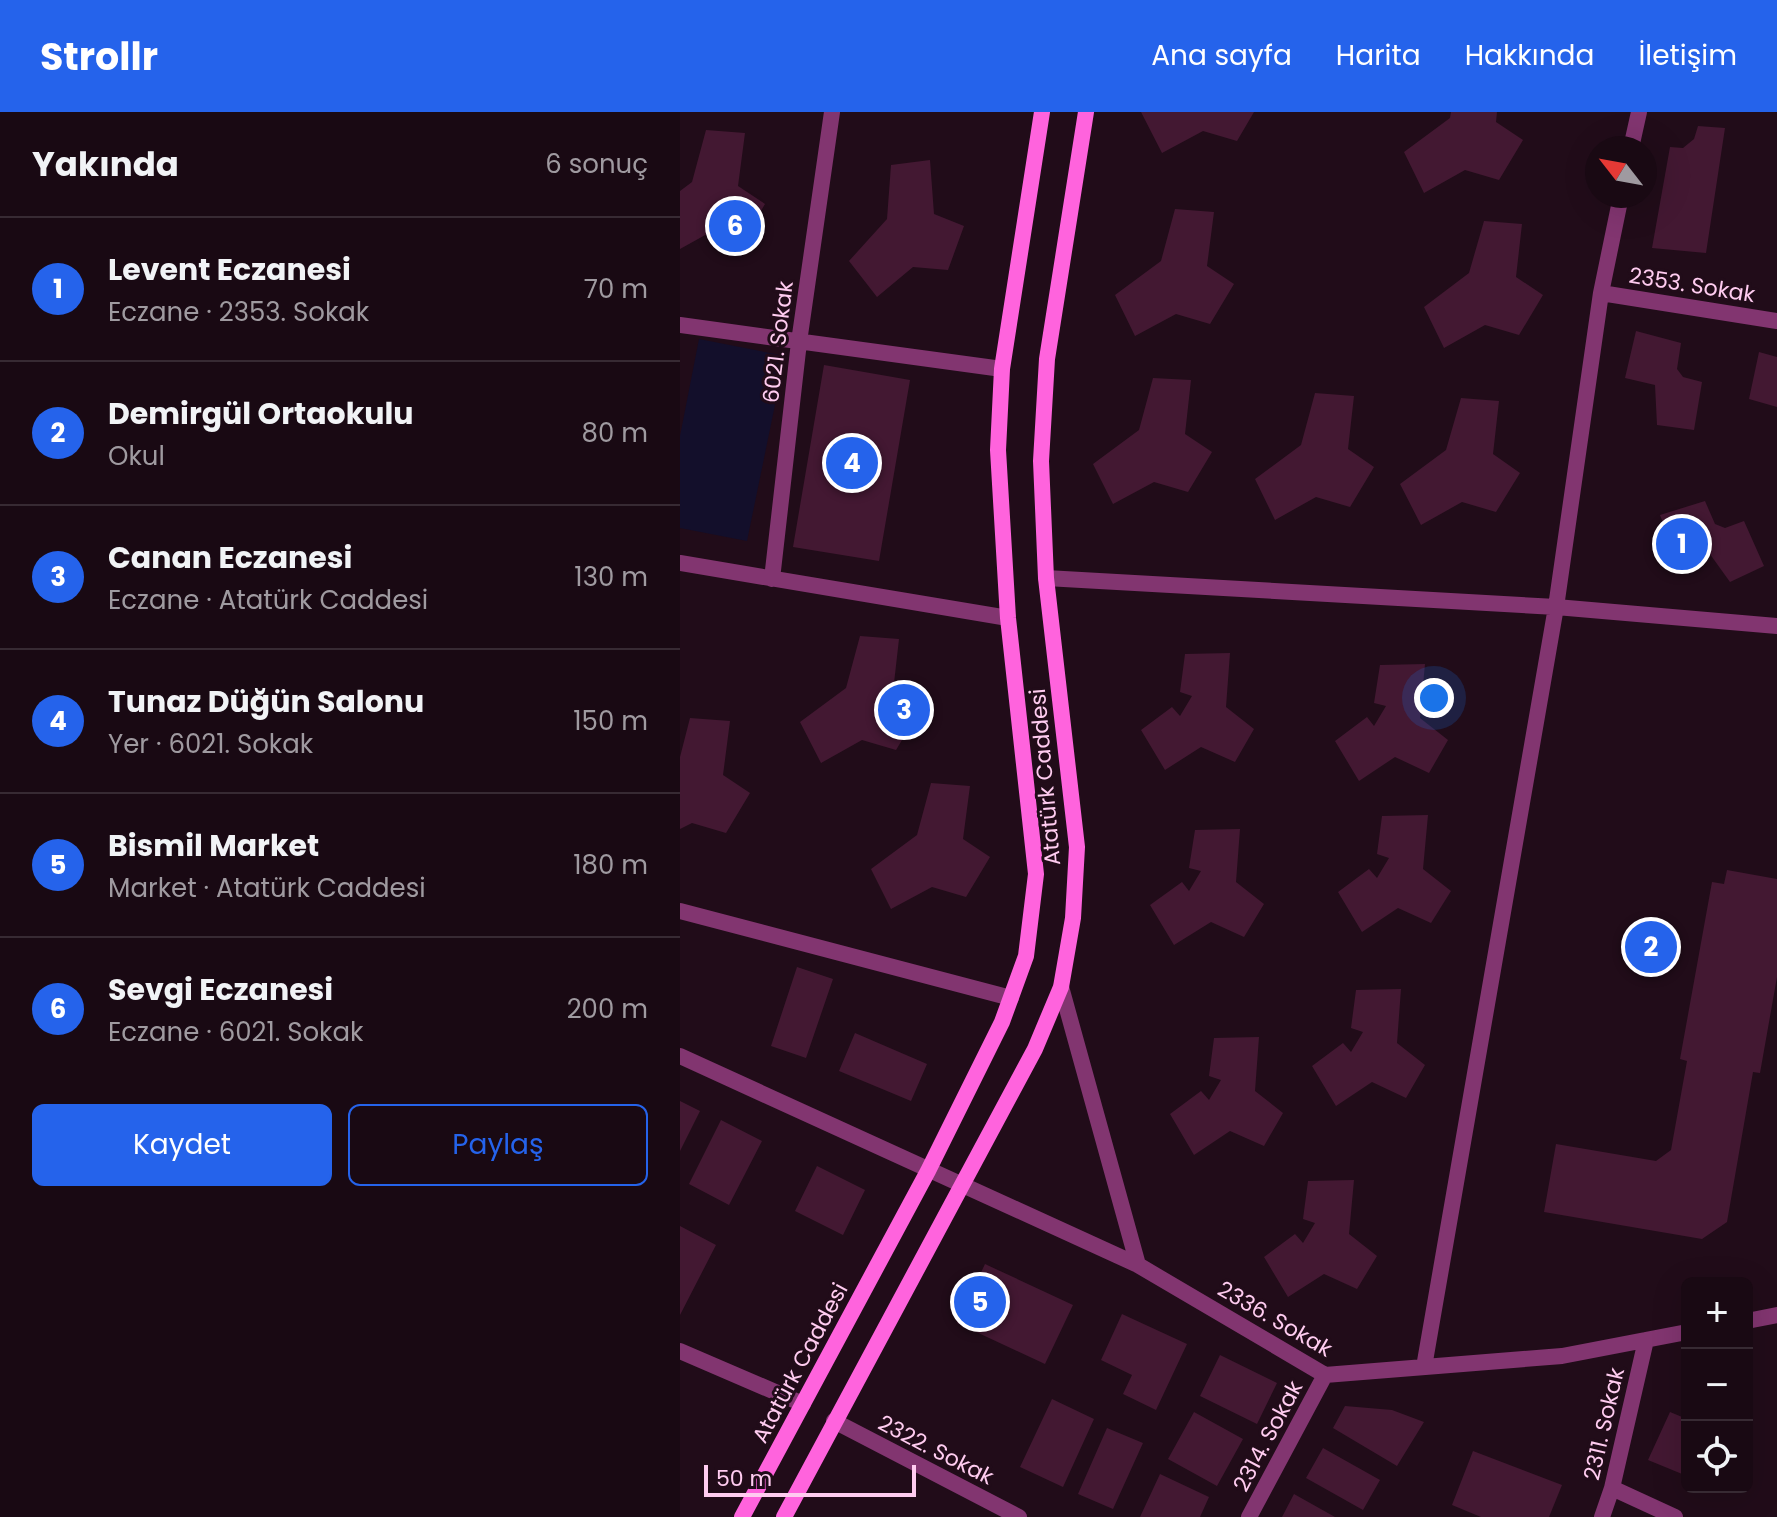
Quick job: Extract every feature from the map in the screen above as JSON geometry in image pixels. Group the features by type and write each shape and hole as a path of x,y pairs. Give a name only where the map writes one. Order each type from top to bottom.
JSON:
{"main road":[{"name":"Atatürk Caddesi","path":"742,1517 928,1171 1002,1022 1026,956 1036,874 1008,618 998,450 1002,369 1042,112"},
{"name":"Atatürk Caddesi","path":"784,1517 1035,1049 1061,987 1073,918 1077,847 1046,578 1042,406 1086,112"}],"street":[{"name":"6021. Sokak","path":"772,579 799,342 832,112"},
{"path":"1634,136 1639,112"},
{"path":"1424,1367 1556,607 1601,293 1619,208"},
{"name":"2353. Sokak","path":"1601,293 1777,321"},
{"path":"680,325 1002,369"},
{"path":"680,563 1008,618"},
{"path":"1046,578 1556,607 1777,626"},
{"path":"680,911 1011,998"},
{"path":"1061,987 1138,1265"},
{"name":"2336. Sokak","path":"680,1056 1138,1265 1325,1375 1562,1356 1681,1333"},
{"path":"1753,1320 1777,1315"},
{"name":"2311. Sokak","path":"1602,1517 1612,1488 1646,1340"},
{"path":"680,1351 803,1404"},
{"name":"2314. Sokak","path":"1249,1517 1325,1375"},
{"name":"2322. Sokak","path":"834,1421 1019,1517"},
{"path":"1612,1488 1675,1517"}],"shaded area":[{"path":"699,339 785,356 747,541 680,528 680,436"}],"building":[{"path":"1141,112 1254,112 1237,141 1203,131 1162,153"},
{"path":"1451,112 1497,112 1496,122 1523,140 1499,180 1465,170 1424,193 1404,152 1450,118"},
{"path":"1698,126 1725,128 1706,253 1652,248 1670,147 1683,148 1694,139"},
{"path":"706,130 745,133 738,186 765,204 741,244 707,234 680,249 680,191 692,182"},
{"path":"930,160 934,214 964,226 948,270 913,267 877,297 849,261 887,219 891,165"},
{"path":"1175,209 1214,212 1207,266 1234,284 1210,324 1176,314 1135,336 1115,295 1161,261"},
{"path":"1484,221 1522,224 1516,277 1543,295 1519,335 1485,325 1444,348 1424,307 1469,273"},
{"path":"1636,331 1681,343 1677,369 1683,377 1702,382 1694,430 1657,425 1655,385 1625,378"},
{"path":"1759,352 1777,357 1777,407 1749,399"},
{"path":"824,365 910,380 879,561 793,547"},
{"path":"1153,378 1191,380 1185,434 1212,452 1188,492 1154,482 1113,504 1093,464 1139,430"},
{"path":"1315,393 1354,396 1348,449 1374,467 1350,507 1316,497 1275,520 1255,479 1301,445"},
{"path":"1461,398 1499,401 1493,454 1520,473 1496,512 1462,502 1421,525 1400,484 1446,450"},
{"path":"1705,501 1715,524 1725,528 1744,521 1764,566 1730,582 1707,550 1677,560 1660,515"},
{"path":"860,636 899,639 893,692 920,710 896,750 862,740 821,763 800,722 846,688"},
{"path":"1230,653 1226,707 1254,729 1235,762 1201,747 1165,770 1141,730 1172,707 1180,716 1192,696 1180,692 1185,654"},
{"path":"1425,664 1420,718 1448,740 1429,773 1395,757 1359,781 1335,741 1367,717 1374,726 1386,706 1374,703 1380,665"},
{"path":"690,718 730,721 723,775 750,793 726,833 692,823 680,829 680,757"},
{"path":"931,783 970,786 963,839 990,857 966,897 932,887 891,909 871,869 917,835"},
{"path":"1428,815 1423,869 1451,891 1431,923 1398,908 1362,932 1338,892 1369,869 1377,878 1389,858 1377,854 1382,816"},
{"path":"1240,829 1236,882 1264,904 1244,937 1211,922 1174,945 1150,905 1182,882 1189,891 1201,871 1189,868 1195,830"},
{"path":"1727,870 1777,879 1777,977 1760,1073 1753,1072 1727,1222 1702,1239 1544,1212 1556,1144 1656,1161 1671,1150 1687,1061 1680,1059 1712,882 1724,884"},
{"path":"797,967 833,979 806,1058 771,1046"},
{"path":"1401,989 1397,1043 1425,1065 1406,1098 1372,1082 1336,1106 1312,1066 1343,1043 1351,1052 1363,1032 1351,1028 1356,990"},
{"path":"855,1033 927,1064 911,1101 839,1071"},
{"path":"1259,1037 1255,1091 1283,1113 1264,1146 1230,1131 1194,1155 1170,1114 1201,1091 1209,1100 1221,1080 1209,1076 1214,1038"},
{"path":"680,1101 700,1111 680,1151"},
{"path":"721,1120 762,1141 729,1205 689,1184"},
{"path":"817,1166 865,1190 843,1235 795,1211"},
{"path":"1354,1180 1349,1234 1377,1256 1357,1289 1324,1274 1288,1297 1264,1257 1295,1234 1303,1243 1315,1223 1303,1219 1308,1181"},
{"path":"680,1226 716,1245 680,1315"},
{"path":"985,1264 1073,1305 1045,1364 957,1323"},
{"path":"1122,1314 1187,1344 1156,1410 1123,1394 1132,1375 1101,1360"},
{"path":"1220,1355 1277,1383 1257,1424 1200,1396"},
{"path":"1052,1399 1094,1419 1063,1487 1020,1467"},
{"path":"1345,1406 1392,1410 1424,1422 1397,1466 1333,1428"},
{"path":"1194,1412 1243,1439 1217,1486 1168,1459"},
{"path":"1670,1412 1681,1417 1681,1474 1648,1460"},
{"path":"1107,1428 1143,1443 1113,1509 1078,1494"},
{"path":"1323,1448 1380,1480 1363,1510 1306,1478"},
{"path":"1473,1451 1562,1485 1549,1517 1481,1517 1452,1505"},
{"path":"1160,1474 1209,1497 1200,1517 1140,1517"},
{"path":"1294,1494 1335,1517 1282,1517"}],"place":[{"name":"Sevgi Eczanesi","path":"735,226"},
{"name":"Tunaz Düğün Salonu","path":"852,463"},
{"name":"Levent Eczanesi","path":"1682,544"},
{"name":"Canan Eczanesi","path":"904,710"},
{"name":"Demirgül Ortaokulu","path":"1651,947"},
{"name":"Bismil Market","path":"980,1302"}]}
